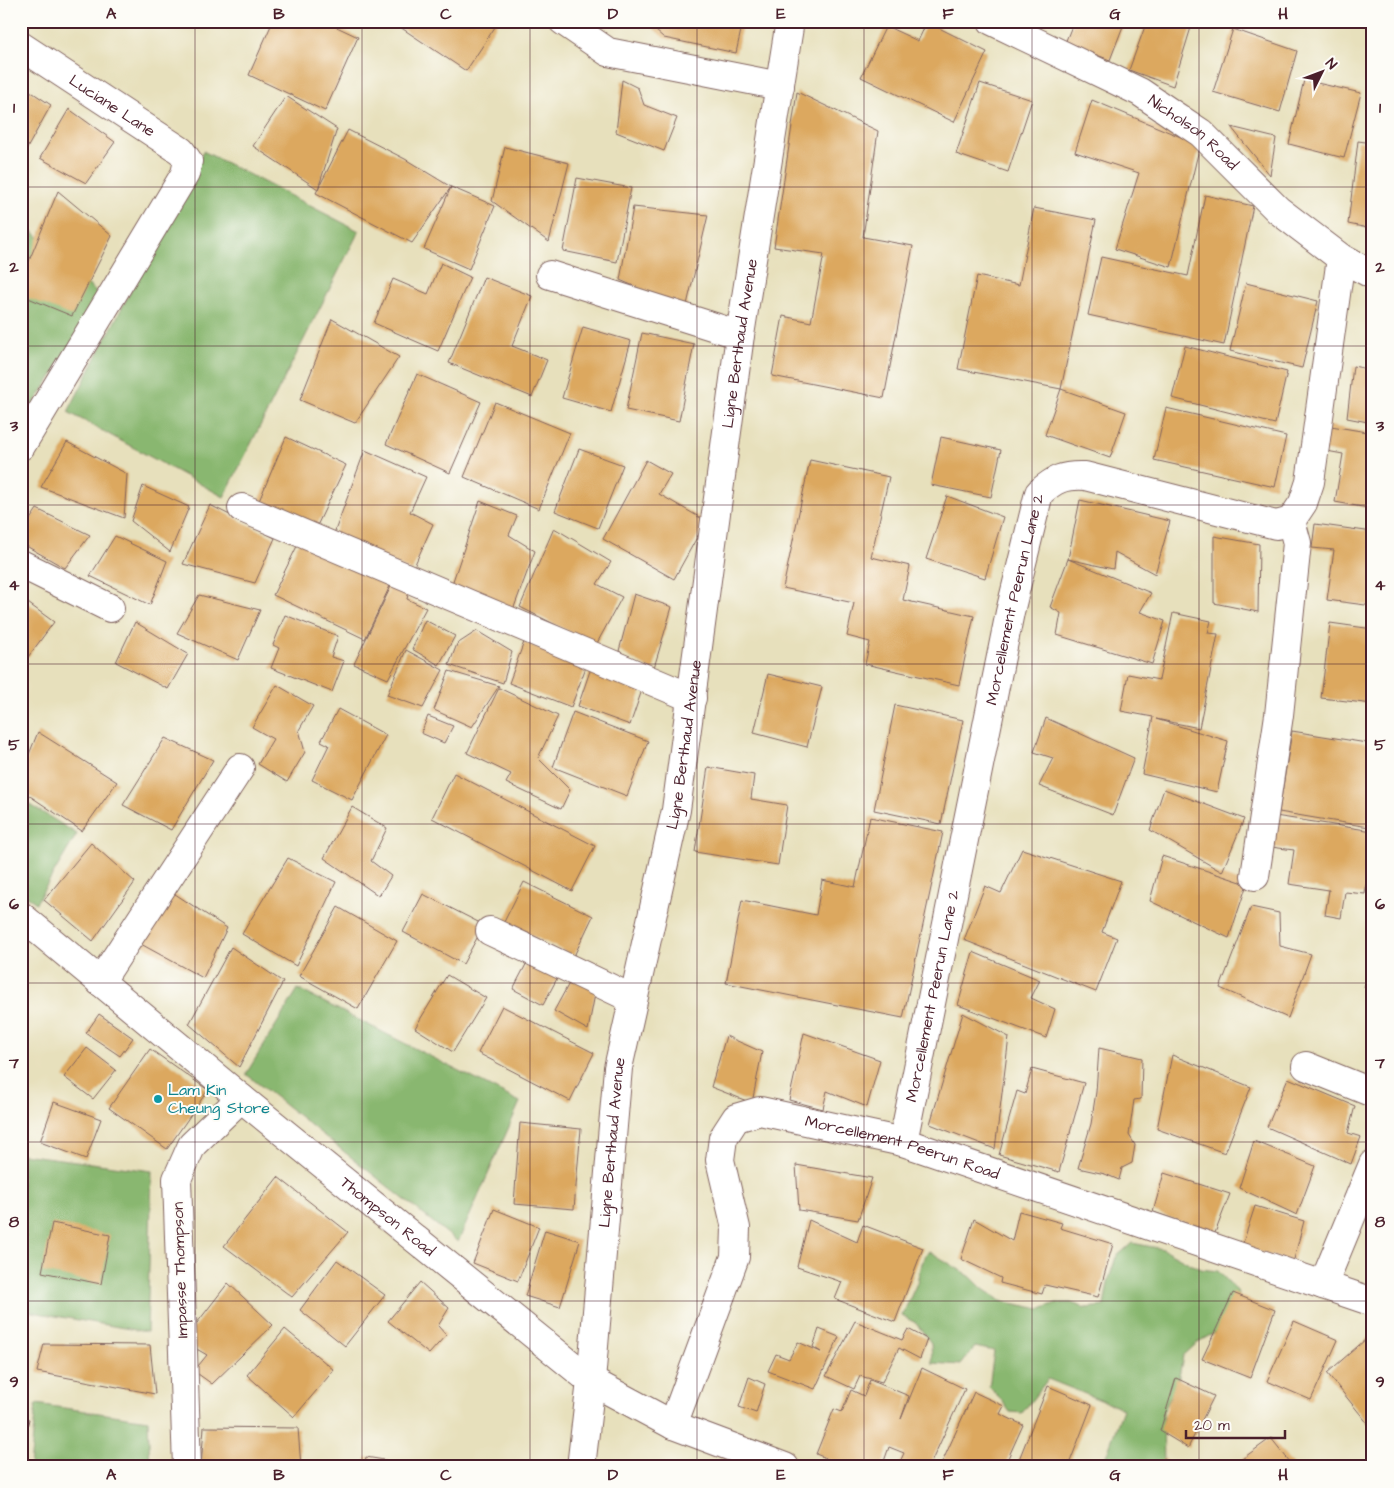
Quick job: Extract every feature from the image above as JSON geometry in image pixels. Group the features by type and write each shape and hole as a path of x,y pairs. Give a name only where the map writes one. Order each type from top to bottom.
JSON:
{"street":[{"path":"563,21 608,52 780,86"},
{"name":"Ligne Berthaud Avenue","path":"581,1467 618,1068 676,810 740,335 790,21"},
{"name":"Nicholson Road","path":"992,21 1140,92 1201,133 1278,210 1341,258 1373,275"},
{"name":"Luciane Lane","path":"21,46 181,151 188,161 186,174 21,446"},
{"path":"1255,876 1279,715 1297,543 1291,521 1303,503 1310,482 1341,258"},
{"path":"550,275 740,335"},
{"name":"Morcellement Peerun Lane 2","path":"903,1142 1010,612 1039,493 1053,481 1070,475 1085,476 1276,525 1291,521"},
{"path":"242,508 692,698"},
{"path":"21,564 110,608"},
{"path":"100,982 240,768"},
{"name":"Thompson Road","path":"21,916 241,1098 590,1381 673,1425 784,1467"},
{"path":"490,931 633,999"},
{"path":"1306,1066 1373,1093"},
{"name":"Impasse Thompson","path":"186,1467 177,1179 192,1145 241,1098"},
{"name":"Morcellement Peerun Road","path":"673,1425 735,1257 736,1228 720,1160 723,1138 736,1118 760,1111 903,1142 1373,1302"},
{"path":"1323,1285 1373,1164"}],"green space":[{"path":"203,151 359,231 224,497 68,412"},
{"path":"21,220 103,299 21,423"},
{"path":"21,799 77,834 36,903 21,891"},
{"path":"298,989 520,1102 458,1242 246,1074"},
{"path":"22,1154 152,1171 147,1332 21,1310"},
{"path":"1132,1243 1163,1249 1200,1269 1218,1271 1239,1293 1236,1317 1198,1342 1183,1356 1178,1382 1163,1412 1164,1467 1102,1467 1123,1409 1048,1379 1022,1413 1010,1412 989,1387 994,1351 975,1347 961,1365 932,1363 931,1343 916,1323 902,1316 917,1283 921,1263 929,1251 971,1277 983,1289 1001,1301 1041,1309 1056,1303 1071,1303 1086,1308 1104,1306 1108,1282 1116,1257"},
{"path":"36,1404 148,1420 150,1467 30,1467"}],"building":[{"path":"273,21 324,21 358,37 325,111 249,75"},
{"path":"391,21 499,21 466,71"},
{"path":"645,21 743,21 736,53 664,38"},
{"path":"1074,21 1125,21 1110,60 1065,43"},
{"path":"1147,21 1193,21 1173,86 1129,70"},
{"path":"927,22 987,52 954,122 861,77 886,26 918,41"},
{"path":"1233,29 1297,51 1280,112 1213,92"},
{"path":"622,80 638,88 644,105 677,118 664,151 616,132"},
{"path":"1304,80 1361,93 1344,158 1289,144"},
{"path":"980,83 1032,100 1008,172 956,154"},
{"path":"21,85 51,105 25,152 21,150"},
{"path":"797,92 878,131 863,237 913,246 884,398 772,376 783,316 811,322 824,254 774,247"},
{"path":"286,96 337,129 318,189 253,146"},
{"path":"1092,100 1200,145 1171,267 1115,249 1139,173 1075,152"},
{"path":"69,109 115,142 86,183 40,158"},
{"path":"1231,127 1276,138 1270,175"},
{"path":"348,130 405,159 451,187 412,243 316,193"},
{"path":"1358,141 1373,143 1373,229 1348,224"},
{"path":"505,147 569,163 549,242 492,201"},
{"path":"577,178 631,188 617,262 563,251"},
{"path":"451,187 495,206 469,269 424,249"},
{"path":"58,191 112,236 72,316 21,295 21,280"},
{"path":"1205,195 1253,206 1224,345 1088,315 1101,257 1188,276"},
{"path":"633,207 708,215 686,309 620,280"},
{"path":"1034,208 1096,220 1061,389 958,369 977,276 1019,285"},
{"path":"441,263 470,277 438,351 374,323 393,279 428,294"},
{"path":"484,277 532,296 512,346 547,360 532,397 449,363"},
{"path":"1246,283 1318,301 1302,368 1230,351"},
{"path":"332,319 399,357 355,423 300,400"},
{"path":"583,327 631,341 611,412 562,398"},
{"path":"642,333 694,344 679,421 626,410"},
{"path":"1185,346 1287,372 1275,424 1172,398"},
{"path":"1353,366 1373,370 1373,423 1347,418"},
{"path":"417,374 481,402 450,473 386,444"},
{"path":"1061,389 1126,412 1110,458 1045,435"},
{"path":"495,402 570,433 539,509 464,477"},
{"path":"1166,408 1286,436 1275,487 1154,460"},
{"path":"1325,425 1373,433 1373,509 1335,502 1343,454 1321,450"},
{"path":"286,437 346,465 315,530 256,508"},
{"path":"941,437 1001,450 991,497 931,485"},
{"path":"67,442 127,474 124,518 41,487"},
{"path":"579,449 623,465 598,528 555,511"},
{"path":"365,450 426,477 410,512 433,524 412,571 332,539"},
{"path":"646,460 671,474 659,494 706,521 674,579 603,539"},
{"path":"810,460 889,477 871,557 910,566 903,600 974,616 959,685 865,664 870,642 847,636 854,603 783,588"},
{"path":"143,486 189,507 170,552 131,521"},
{"path":"947,496 1003,517 985,578 926,559"},
{"path":"1080,500 1170,521 1155,574 1115,552 1113,569 1068,559"},
{"path":"480,501 517,516 509,535 535,551 513,610 451,587"},
{"path":"210,505 275,538 255,583 183,564"},
{"path":"37,509 90,535 65,568 21,543 21,533"},
{"path":"1315,524 1373,532 1373,606 1327,600 1334,550 1312,548"},
{"path":"554,528 611,562 597,584 622,597 596,645 520,607"},
{"path":"115,536 167,561 150,605 90,576"},
{"path":"1214,536 1259,544 1258,612 1214,603"},
{"path":"300,540 390,586 365,639 273,595"},
{"path":"1068,559 1151,593 1140,612 1165,621 1152,664 1057,635 1061,613 1050,607"},
{"path":"393,582 409,591 407,599 426,608 388,679 354,664"},
{"path":"634,594 672,607 653,671 619,651"},
{"path":"199,595 260,610 238,660 177,633"},
{"path":"21,598 54,622 28,657 21,653"},
{"path":"1173,613 1211,621 1208,633 1218,634 1199,728 1156,719 1228,741 1217,792 1142,774 1153,717 1121,711 1128,674 1159,680"},
{"path":"285,615 338,636 331,657 344,661 332,692 271,668 279,648 273,645"},
{"path":"425,620 455,636 439,665 412,649"},
{"path":"135,622 188,654 168,689 116,662"},
{"path":"1330,623 1373,629 1373,704 1321,698"},
{"path":"477,631 512,652 503,683 449,665 457,644"},
{"path":"524,642 586,667 571,707 509,683"},
{"path":"406,650 443,670 423,708 387,695"},
{"path":"591,668 643,687 630,725 578,706"},
{"path":"449,671 499,686 472,727 434,710"},
{"path":"768,674 822,687 807,747 754,733"},
{"path":"277,685 313,706 299,730 305,752 287,782 258,764 273,739 252,727"},
{"path":"499,688 558,716 538,758 570,790 561,809 506,783 511,774 467,753"},
{"path":"895,705 963,720 941,824 874,810"},
{"path":"338,709 386,735 352,800 312,780 329,745 321,741"},
{"path":"573,712 648,741 627,796 553,767"},
{"path":"428,716 453,726 444,743 421,733"},
{"path":"1046,718 1134,758 1113,815 1039,786 1053,758 1034,752"},
{"path":"1292,731 1373,744 1373,800 1369,827 1279,812"},
{"path":"38,732 117,782 82,831 21,790 21,774"},
{"path":"165,738 213,760 171,830 123,805"},
{"path":"708,767 754,775 751,799 787,805 778,865 695,852"},
{"path":"454,773 595,846 572,891 432,818"},
{"path":"1164,789 1244,819 1222,872 1150,830"},
{"path":"352,807 387,828 371,861 391,876 379,896 324,858"},
{"path":"1275,816 1373,831 1373,843 1365,894 1345,892 1341,918 1325,915 1329,890 1289,884 1294,850 1271,847"},
{"path":"870,817 943,832 903,1018 726,983 742,900 816,915 822,880 855,887"},
{"path":"91,843 135,882 93,941 44,900"},
{"path":"1022,849 1121,881 1102,932 1117,938 1096,992 964,940 985,886 1001,893"},
{"path":"1162,856 1247,884 1229,938 1150,901"},
{"path":"288,858 336,882 296,966 242,934"},
{"path":"524,882 593,916 574,956 504,922"},
{"path":"172,892 227,928 203,978 139,943"},
{"path":"423,894 484,925 463,964 403,932"},
{"path":"338,907 397,941 358,1009 299,976"},
{"path":"1251,907 1279,913 1280,946 1311,954 1288,1018 1220,988"},
{"path":"231,947 283,982 239,1067 189,1024"},
{"path":"973,952 1040,980 1031,998 1055,1009 1046,1038 958,1005"},
{"path":"531,955 561,971 543,1005 513,989"},
{"path":"1373,961 1373,990 1364,987"},
{"path":"447,975 486,998 453,1052 415,1028"},
{"path":"573,976 596,989 588,1030 554,1011"},
{"path":"502,1006 594,1053 570,1101 478,1053"},
{"path":"963,1013 1009,1037 995,1149 930,1124"},
{"path":"99,1014 133,1038 120,1056 86,1033"},
{"path":"804,1033 880,1060 867,1107 827,1091 823,1109 789,1100"},
{"path":"726,1036 762,1052 752,1103 711,1087"},
{"path":"87,1048 116,1070 93,1099 64,1077"},
{"path":"1099,1048 1142,1058 1141,1099 1134,1100 1129,1135 1135,1145 1132,1163 1122,1168 1119,1180 1105,1174 1078,1168 1091,1124 1096,1092"},
{"name":"Lam Kin Cheung Store","path":"150,1049 208,1090 167,1149 109,1108"},
{"path":"1172,1055 1251,1087 1225,1153 1157,1129"},
{"path":"1032,1069 1084,1083 1059,1172 999,1155 1017,1091 1025,1094"},
{"path":"1288,1078 1355,1106 1348,1133 1361,1137 1351,1164 1267,1127"},
{"path":"54,1102 101,1119 86,1159 40,1142"},
{"path":"520,1123 581,1129 574,1209 514,1204"},
{"path":"1254,1141 1315,1166 1297,1215 1239,1188"},
{"path":"796,1165 872,1178 858,1220 799,1210"},
{"path":"1164,1173 1230,1194 1215,1233 1153,1212"},
{"path":"278,1177 348,1232 292,1297 224,1246"},
{"path":"1255,1206 1304,1221 1293,1263 1242,1246"},
{"path":"494,1209 539,1227 518,1281 473,1263"},
{"path":"1019,1211 1062,1223 1060,1228 1113,1244 1098,1297 1045,1285 1042,1294 1000,1283 1001,1278 961,1259 974,1219 1012,1241"},
{"path":"809,1220 857,1242 863,1225 923,1248 895,1322 835,1299 842,1282 797,1267"},
{"path":"52,1223 110,1235 101,1284 42,1272"},
{"path":"545,1230 580,1241 560,1307 525,1296"},
{"path":"337,1260 385,1295 345,1346 300,1310"},
{"path":"420,1282 449,1308 438,1326 446,1335 429,1354 388,1321"},
{"path":"228,1283 273,1325 212,1384 194,1371 207,1355 183,1341"},
{"path":"1233,1293 1275,1310 1250,1378 1202,1359"},
{"path":"855,1321 902,1340 908,1329 927,1339 920,1359 899,1348 882,1382 860,1376 854,1389 826,1376"},
{"path":"1294,1321 1338,1340 1311,1400 1267,1381"},
{"path":"285,1329 334,1370 294,1417 247,1375"},
{"path":"819,1329 839,1337 815,1389 768,1371 776,1354 789,1359 798,1342 821,1352 813,1347"},
{"path":"1373,1333 1373,1430 1327,1373"},
{"path":"44,1344 150,1345 155,1394 37,1372"},
{"path":"922,1368 965,1389 929,1467 904,1467 899,1464 904,1453 889,1447 882,1467 847,1467 816,1454 834,1409 842,1412 851,1390 864,1396 870,1380 909,1396 901,1419"},
{"path":"749,1377 765,1384 756,1413 739,1407"},
{"path":"1176,1378 1214,1396 1188,1448 1160,1431"},
{"path":"1048,1386 1092,1405 1068,1467 1016,1467"},
{"path":"974,1392 1004,1406 1000,1414 1023,1425 1004,1467 940,1467"},
{"path":"21,1417 29,1419 22,1452 21,1452"},
{"path":"204,1427 298,1428 301,1467 201,1467"},
{"path":"1271,1438 1294,1467 1231,1467"},
{"path":"366,1457 420,1466 420,1467 364,1467"},
{"path":"1164,1458 1172,1467 1158,1467"}],"place":[{"name":"Lam Kin Cheung Store","path":"158,1099"}]}
